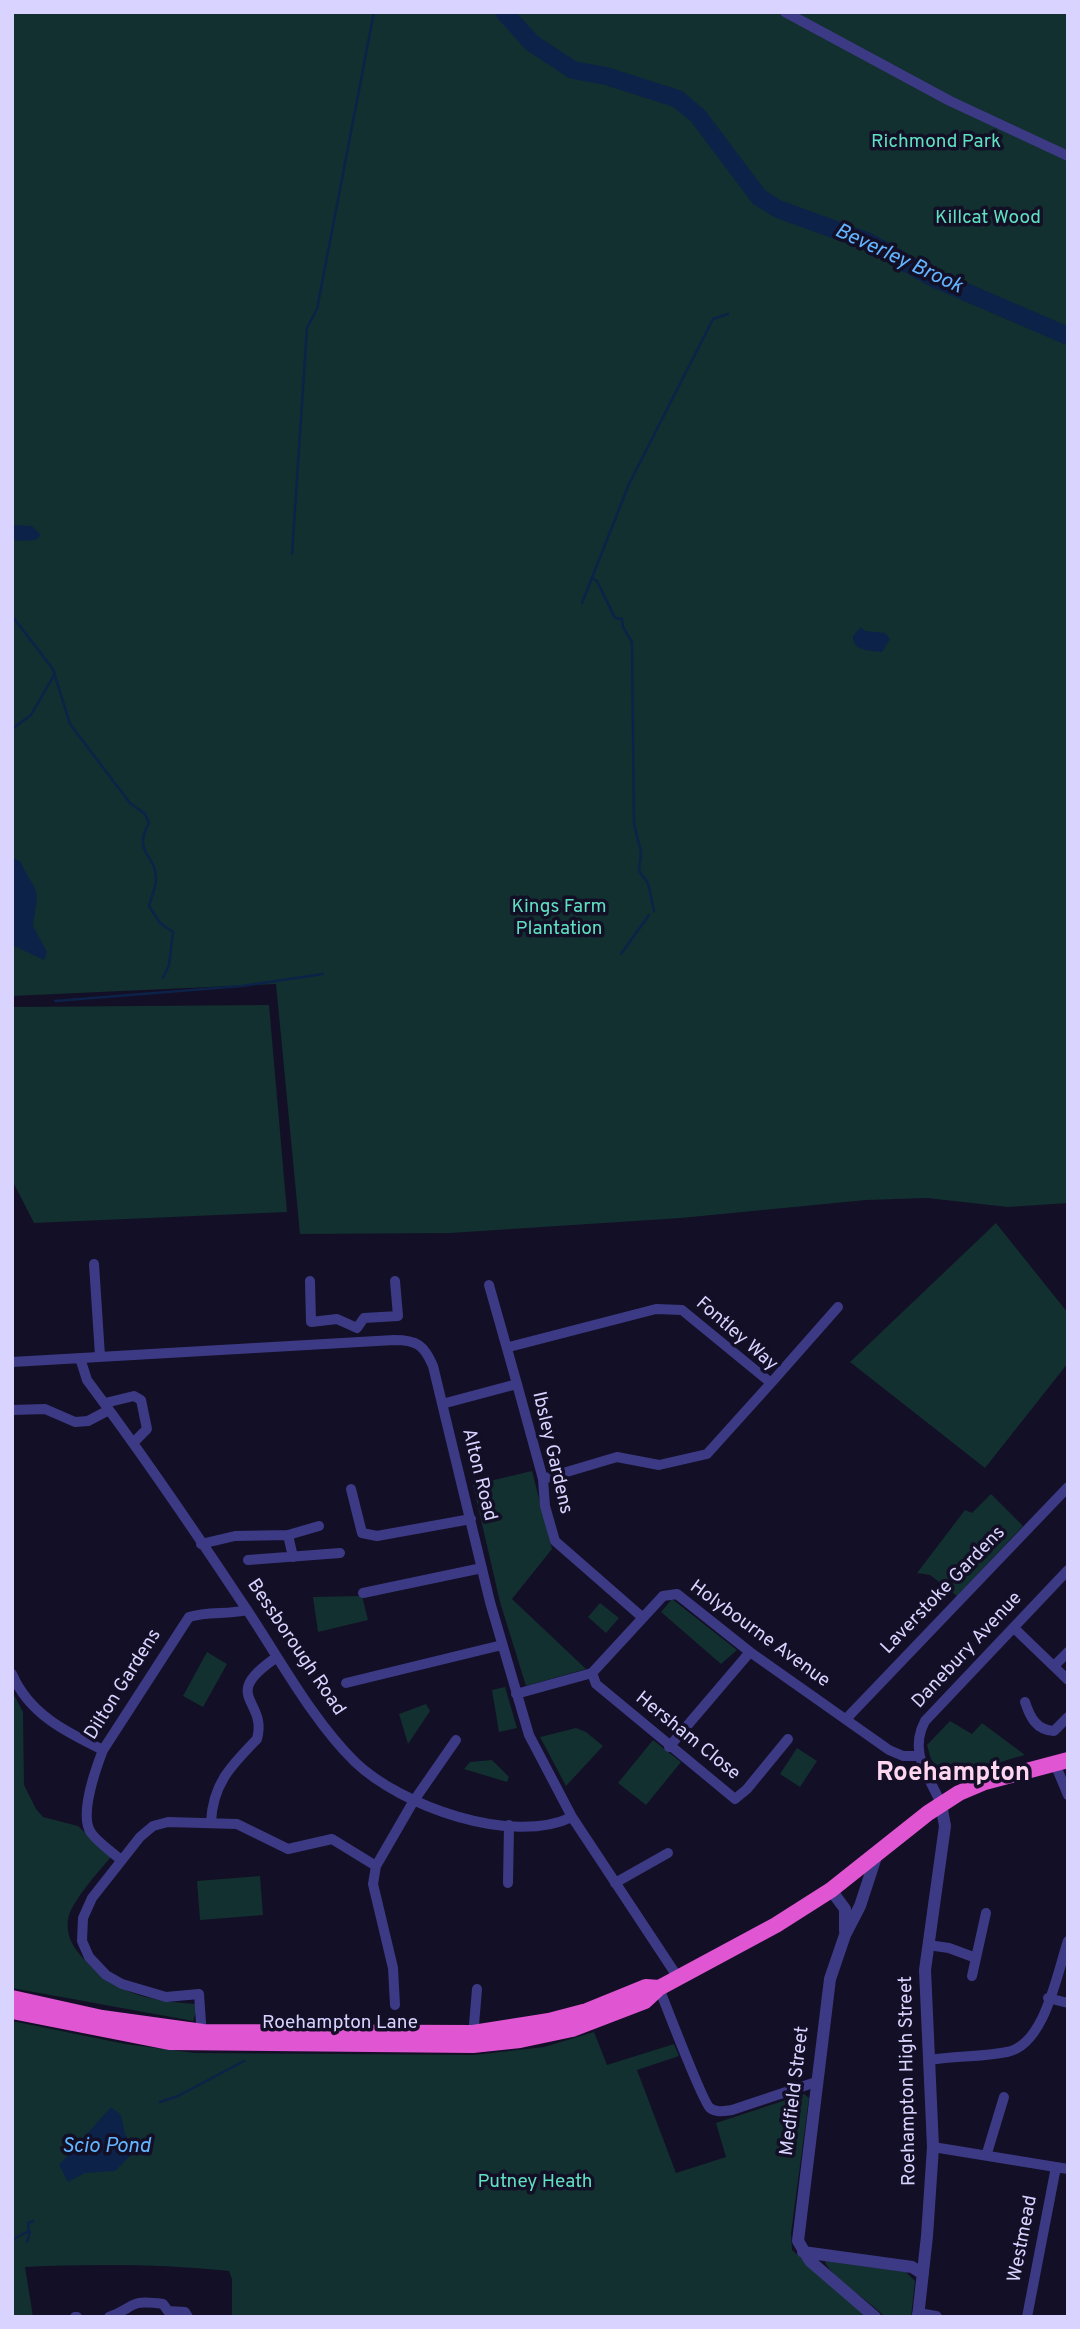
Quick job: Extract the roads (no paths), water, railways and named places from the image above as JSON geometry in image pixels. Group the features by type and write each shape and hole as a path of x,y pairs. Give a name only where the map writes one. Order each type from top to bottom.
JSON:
{"highway":[{"name":"Roehampton Lane","path":"12,2011 127,2035 202,2038 520,2040 572,2029 645,2001 659,1988 776,1925 876,1857 941,1804 985,1782 1061,1762"},
{"name":"Roehampton Lane","path":"12,1998 202,2038"}],"street":[{"path":"785,12 950,101 1068,156"},
{"path":"94,1264 100,1356"},
{"path":"310,1281 312,1322 337,1319 357,1328"},
{"path":"357,1342 357,1328 364,1318 398,1316 395,1281"},
{"name":"Ibsley Gardens","path":"489,1285 509,1346 543,1479 545,1506 555,1541 642,1617"},
{"path":"771,1383 838,1307"},
{"name":"Fontley Way","path":"509,1346 656,1309 682,1310 771,1383 706,1454 659,1465 617,1457 543,1479"},
{"name":"Alton Road","path":"12,1362 394,1339 421,1344 433,1366 502,1645 532,1740 572,1817 679,1979"},
{"name":"Bessborough Road","path":"80,1358 88,1380 277,1657 355,1762 382,1784 413,1802 450,1815 509,1825 551,1824 572,1817"},
{"name":"Ibsley Gardens","path":"442,1405 517,1384"},
{"path":"12,1410 45,1409 64,1420 88,1421 107,1407 134,1396 141,1400 147,1429 133,1443"},
{"name":"Laverstoke Gardens","path":"846,1719 1068,1487"},
{"path":"351,1489 362,1533 377,1536 471,1519"},
{"path":"201,1544 235,1536 288,1535 319,1526"},
{"path":"288,1535 293,1557"},
{"path":"248,1560 340,1553"},
{"path":"363,1593 482,1568"},
{"name":"Danebury Avenue","path":"918,1756 919,1735 925,1721 1068,1570"},
{"name":"Holybourne Avenue","path":"592,1673 663,1596 677,1594 750,1652 897,1755 918,1756"},
{"name":"Dilton Gardens","path":"121,1860 90,1833 87,1821 95,1773 103,1749 189,1617 208,1611 232,1614 247,1610"},
{"path":"1014,1628 1068,1679"},
{"path":"346,1683 502,1645"},
{"path":"669,1747 750,1652"},
{"path":"1054,1666 1068,1652"},
{"path":"211,1822 212,1800 217,1788 257,1739 259,1731 247,1695 248,1685 259,1669 277,1657"},
{"path":"516,1694 592,1673"},
{"name":"Hersham Close","path":"592,1673 596,1684 735,1799 740,1797 788,1739"},
{"path":"12,1674 30,1704 47,1720 103,1749"},
{"path":"1026,1702 1030,1717 1044,1730 1054,1731 1068,1717"},
{"path":"395,2005 393,1968 373,1884 376,1866 413,1802 456,1740"},
{"path":"918,1756 941,1804"},
{"path":"1061,1762 1068,1795"},
{"name":"Roehampton High Street","path":"923,2274 933,2147 925,1985 945,1826 941,1804"},
{"path":"202,2038 200,1994 166,1997 140,1992 106,1975 89,1957 82,1941 83,1918 105,1878 153,1826 168,1822 211,1822 245,1826 288,1849 332,1839 376,1866"},
{"path":"508,1883 509,1825"},
{"path":"615,1883 668,1853"},
{"name":"Medfield Street","path":"803,2252 799,2232 830,1979 845,1935 860,1906 876,1857"},
{"name":"Medfield Street","path":"831,1889 845,1909 845,1935"},
{"path":"972,1976 986,1913"},
{"path":"930,2060 1009,2052 1031,2039 1040,2024 1068,1941"},
{"path":"928,1945 949,1948 976,1958"},
{"path":"659,1988 682,2041 701,2098 718,2112 767,2100 816,2082"},
{"path":"473,2039 477,1989"},
{"path":"1048,1998 1068,2003"},
{"path":"986,2153 1004,2097"},
{"path":"933,2147 986,2153 1068,2169"},
{"name":"Westmead","path":"1027,2317 1056,2167"},
{"path":"803,2252 912,2267 923,2274 918,2316 936,2317"},
{"path":"803,2252 875,2317"},
{"path":"109,2317 127,2314 134,2302 163,2304 164,2314 185,2312 188,2317"}],"water":[{"path":"14,525 32,526 41,535 36,540 19,541 12,538"},
{"path":"861,627 865,631 885,633 890,639 882,652 856,645 853,636"},
{"path":"12,858 20,861 36,891 33,926 47,952 44,960 12,945"},
{"name":"Scio Pond","path":"111,2107 121,2115 125,2134 136,2150 115,2171 85,2173 68,2182 59,2165"}],"waterway":[{"path":"292,554 307,328 317,309 374,12"},
{"name":"Beverley Brook","path":"504,12 532,43 573,70 606,76 678,99 698,116 759,197 778,209 869,242 933,278 1068,336"},
{"path":"582,603 629,484 713,319 728,314"},
{"path":"592,578 597,581 615,618 622,619 623,627 632,642 634,824 641,852 639,871 648,883 654,911"},
{"path":"12,616 53,669 70,724 130,803 145,814 149,823 143,841 156,879 149,906 160,923 173,932 169,965 163,978"},
{"path":"12,729 31,715 54,675"},
{"path":"621,954 649,915"},
{"path":"55,1001 242,986 323,974"},
{"path":"160,2102 178,2096 244,2061"},
{"path":"12,2240 29,2231 28,2223 33,2221"},
{"path":"27,2242 30,2232"}],"district":[{"name":"Roehampton","path":"953,1775"}],"park label":[{"name":"Richmond Park","path":"936,143"},
{"name":"Killcat Wood","path":"988,219"},
{"name":"Kings Farm Plantation","path":"559,919"},
{"name":"Putney Heath","path":"535,2183"}]}
